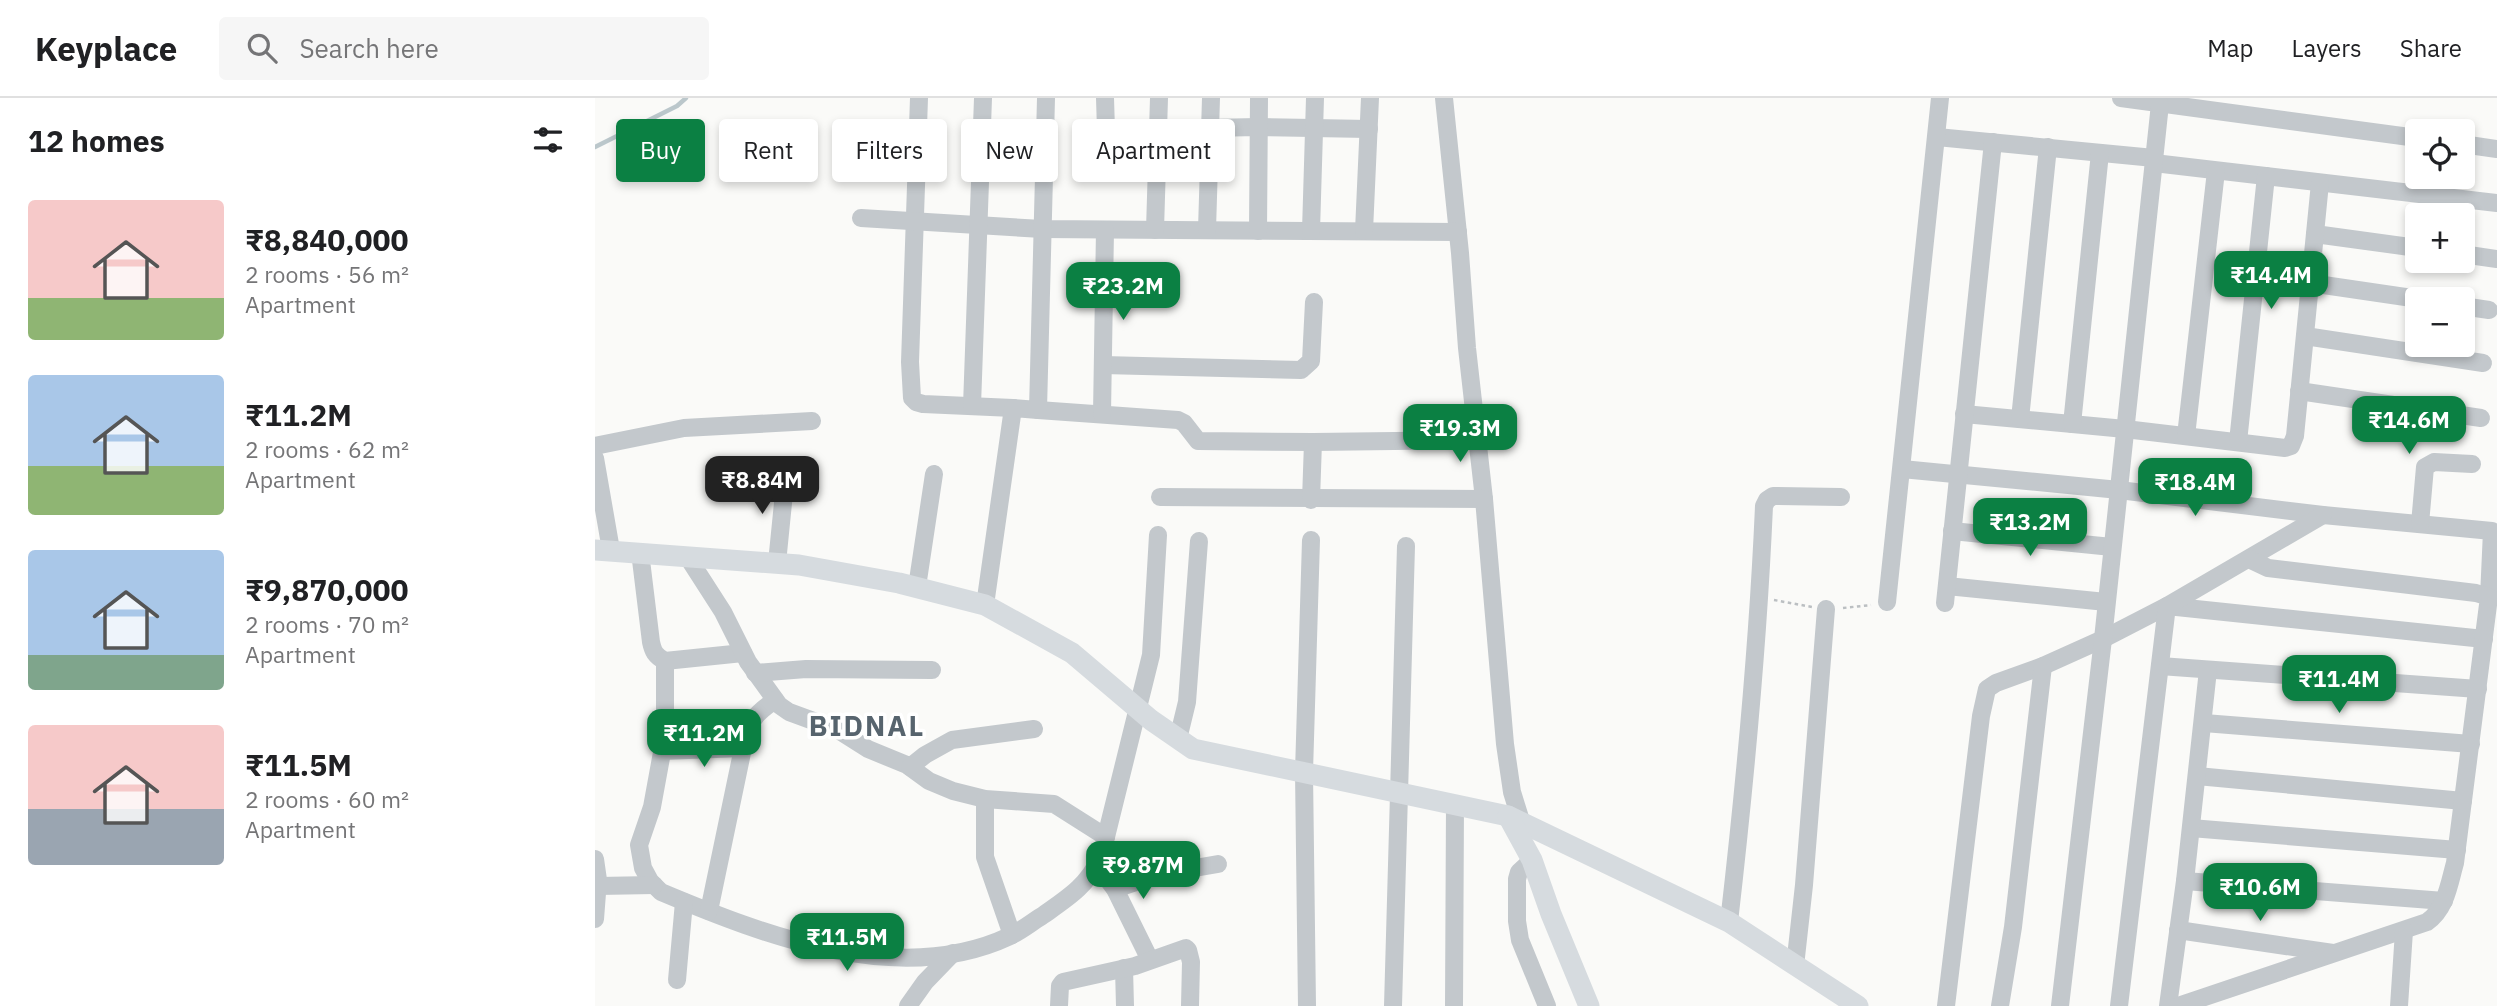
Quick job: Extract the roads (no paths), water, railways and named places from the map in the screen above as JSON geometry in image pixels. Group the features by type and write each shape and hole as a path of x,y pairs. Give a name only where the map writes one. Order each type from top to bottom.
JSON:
{"main road":[{"path":"603,550 812,567 917,587 985,605 1072,653 1137,709 1193,749 1514,818 1729,922 1858,1006"},
{"path":"1514,818 1589,1006"}],"street":[{"path":"919,98 910,362 912,398 916,402 1178,420 1184,423 1198,441 1476,440"},
{"path":"972,406 983,98"},
{"path":"1038,410 1046,98"},
{"path":"1105,98 1106,119"},
{"path":"1158,119 1159,98"},
{"path":"1210,98 1210,119"},
{"path":"1258,230 1259,98"},
{"path":"1311,231 1315,98"},
{"path":"1364,231 1370,98"},
{"path":"1444,98 1514,818"},
{"path":"1887,602 1940,98"},
{"path":"2121,98 2405,136"},
{"path":"2060,1006 2103,639 2154,161 2171,103"},
{"path":"1235,127 1369,129"},
{"path":"1937,137 2100,153 2216,171 2497,203"},
{"path":"1993,142 1946,595 2106,602"},
{"path":"2475,146 2497,149"},
{"path":"2020,419 2048,147"},
{"path":"2071,424 2100,153"},
{"path":"2186,436 2216,171"},
{"path":"2238,442 2266,176"},
{"path":"1155,230 1156,182"},
{"path":"1207,230 1208,182"},
{"path":"1964,414 2285,448 2291,446 2295,436 2320,183"},
{"path":"861,218 1042,229 1458,232"},
{"path":"1102,414 1105,230"},
{"path":"2315,234 2405,246"},
{"path":"2475,256 2497,259"},
{"path":"2310,283 2405,297"},
{"path":"1103,365 1301,370 1311,361 1314,302"},
{"path":"2475,308 2489,310"},
{"path":"2305,336 2483,363"},
{"path":"2299,391 2481,418"},
{"path":"985,605 1013,408"},
{"path":"595,446 684,428 812,421"},
{"path":"1311,500 1313,442"},
{"path":"595,458 603,550"},
{"path":"2420,524 2425,467 2434,461 2472,464"},
{"path":"1902,469 2492,531 2489,597 2457,850 2444,901 2435,917 2404,932 2178,1006"},
{"path":"777,563 786,473"},
{"path":"917,587 934,474"},
{"path":"1729,922 1744,793 1760,597 1764,506 1773,496 1841,496"},
{"path":"1160,497 1484,499"},
{"path":"1946,1006 1987,689 2103,639 2167,606 2323,515"},
{"path":"1952,531 2112,547"},
{"path":"665,661 663,751 652,807 639,845 643,868 661,892 779,935 843,953 890,959 953,953 986,945 1012,935 1080,890 1097,865 1106,838 1152,644 1157,535"},
{"path":"1307,1006 1304,772 1311,540"},
{"path":"1178,739 1187,702 1199,541"},
{"path":"1393,1006 1406,546"},
{"path":"640,552 653,651 658,657 665,661 743,653"},
{"path":"687,556 723,612 755,673 775,700 789,712 838,730 868,749 910,767 929,781 953,791 985,799 1054,804 1106,838"},
{"path":"2249,559 2268,568 2476,593 2489,597"},
{"path":"2167,606 2484,639"},
{"path":"2119,1006 2167,606"},
{"path":"1795,966 1826,609"},
{"path":"2000,1006 2013,927 2043,666"},
{"path":"2160,666 2478,689"},
{"path":"755,673 806,669 932,670"},
{"path":"2168,1006 2204,723 2208,670"},
{"path":"709,911 743,748 753,716 775,700"},
{"path":"2204,723 2471,744"},
{"path":"910,767 952,740 1034,729"},
{"path":"663,751 743,748"},
{"path":"2197,776 2463,802"},
{"path":"985,799 985,857 1012,935"},
{"path":"1454,1006 1455,804"},
{"path":"2191,828 2457,850"},
{"path":"595,859 598,886 595,919"},
{"path":"1532,860 1519,872 1517,879 1517,921 1520,940 1547,1006"},
{"path":"1115,889 1160,874 1218,864"},
{"path":"1097,865 1115,889 1150,960"},
{"path":"2185,880 2444,901"},
{"path":"598,886 654,885"},
{"path":"677,980 684,902"},
{"path":"2178,930 2336,953"},
{"path":"2399,1006 2404,932"},
{"path":"1059,1006 1060,986 1063,982 1124,968 1182,949 1188,950 1191,962 1191,1006"},
{"path":"908,1006 925,982 953,953"},
{"path":"1124,968 1125,1006"}],"waterway":[{"path":"595,147 677,106 686,98"}],"district":[{"name":"BIDNAL","path":"867,725"}]}
